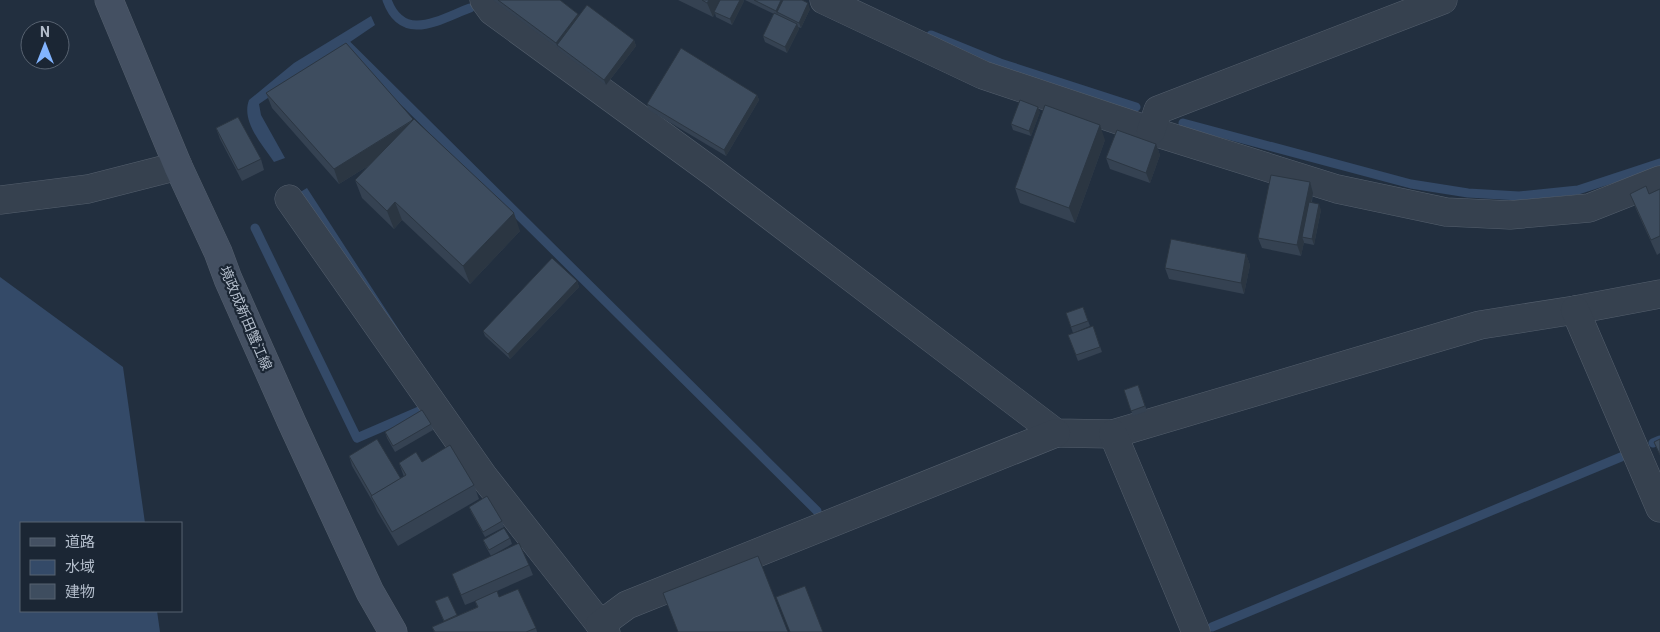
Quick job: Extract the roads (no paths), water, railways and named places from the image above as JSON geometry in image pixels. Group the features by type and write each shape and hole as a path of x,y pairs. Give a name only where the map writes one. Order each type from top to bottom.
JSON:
{"main road":[{"name":"境政成新田蟹江線","path":"109,0 178,166 218,252 228,279 292,423 370,592 393,632"}],"street":[{"path":"484,0 492,11 714,173 1056,433"},
{"path":"824,0 983,75 1151,131 1337,189 1446,212 1510,215 1589,208 1660,180"},
{"path":"1151,131 1158,110 1443,0"},
{"path":"0,200 88,189 178,166"},
{"path":"289,199 484,477 603,628 627,604 1056,433 1112,434 1480,325 1660,294"},
{"path":"1575,310 1660,508"},
{"path":"1112,434 1196,632"}],"water":[{"path":"371,16 375,25 259,104 261,115 285,158 274,162 250,125 247,108 249,100 294,63"},
{"path":"307,188 451,410 557,566 297,194"},
{"path":"0,277 123,367 145,522 20,522 20,612 157,612 160,632 0,632"}],"waterway":[{"path":"387,0 394,13 402,21 412,25 435,22 470,8"},
{"path":"931,35 1000,63 1136,107"},
{"path":"346,44 817,511"},
{"path":"1183,123 1411,184 1468,193 1519,196 1578,190 1660,163"},
{"path":"255,228 357,438 424,409"},
{"path":"1653,443 1660,440"},
{"path":"1212,627 1621,457"}]}
